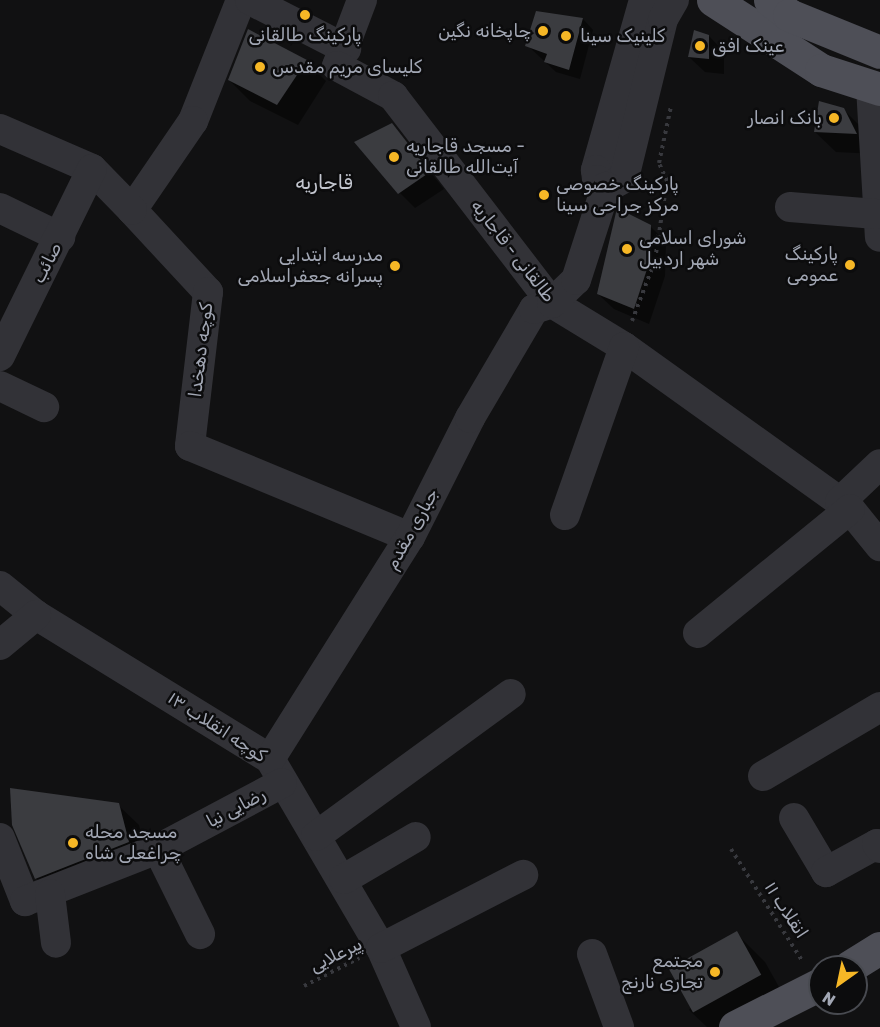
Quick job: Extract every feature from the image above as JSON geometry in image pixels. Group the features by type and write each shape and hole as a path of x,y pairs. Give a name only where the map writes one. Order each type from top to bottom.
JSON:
{"main road":[{"path":"713,0 821,70 876,88"},
{"path":"770,0 789,15 880,52"},
{"path":"735,1027 808,990"}],"street":[{"path":"0,129 92,169 132,210 193,121 241,0"},
{"path":"250,0 346,49"},
{"name":"طالقانی - قاجاریه","path":"362,0 346,49 337,66 393,96 552,303 624,348 845,506 880,546"},
{"path":"635,2 596,170 606,187 615,187 624,178 663,19 674,0"},
{"path":"790,207 878,226 876,88"},
{"name":"صائب","path":"0,356 92,169"},
{"name":"جباری مقدم","path":"276,771 410,537 470,418 534,309 552,303 576,280 606,187"},
{"path":"0,208 60,237"},
{"name":"کوچه دهخدا","path":"132,210 208,292 190,446 410,537"},
{"path":"565,515 624,348"},
{"path":"0,386 44,407"},
{"path":"698,633 845,506 880,464"},
{"name":"کوچه انقلاب ۱۳","path":"0,586 36,615 276,771 344,879 381,948 416,1027"},
{"path":"0,645 36,615"},
{"path":"316,836 511,694"},
{"path":"763,776 880,707"},
{"name":"رضایی نیا","path":"0,838 25,901 50,894 158,849 276,771"},
{"path":"794,818 826,872 877,844 880,848"},
{"path":"344,879 416,837"},
{"path":"158,849 200,934"},
{"path":"381,948 523,875"},
{"path":"50,894 56,943"},
{"path":"592,954 619,1027"}],"path":[{"path":"624,348 655,260 667,181 659,163 672,96"},
{"name":"انقلاب ۱۱","path":"731,849 808,968"},
{"name":"پیرعلایی","path":"304,986 381,948"}],"building":[{"path":"536,11 583,18 569,70 544,62 547,54 525,46"},
{"name":"کلیسای مریم مقدس","path":"248,29 307,60 277,105 228,80"},
{"name":"عینک افق","path":"694,30 709,35 709,59 688,57"},
{"name":"بانک انصار","path":"819,101 844,108 857,134 814,132"},
{"name":"مسجد قاجاریه - آیت‌الله طالقانی","path":"392,123 430,172 398,194 354,142"},
{"name":"شورای اسلامی شهر اردبیل","path":"617,208 651,225 650,260 634,309 597,294"},
{"name":"مسجد محله چراغعلی شاه","path":"10,788 119,803 129,842 35,879 12,825"},
{"name":"مجتمع تجاری نارنج","path":"737,931 761,975 693,1013 669,969"}],"place":[{"name":"پارکینگ طالقانی","path":"305,15"},
{"name":"چاپخانه نگین","path":"543,31"},
{"name":"کلینیک سینا","path":"566,36"},
{"name":"عینک افق","path":"700,46"},
{"name":"کلیسای مریم مقدس","path":"260,67"},
{"name":"بانک انصار","path":"834,118"},
{"name":"مسجد قاجاریه - آیت‌الله طالقانی","path":"394,157"},
{"name":"پارکینگ خصوصی مرکز جراحی سینا","path":"544,195"},
{"name":"شورای اسلامی شهر اردبیل","path":"627,249"},
{"name":"پارکینگ عمومی","path":"850,265"},
{"name":"مدرسه ابتدایی پسرانه جعفراسلامی","path":"395,266"},
{"name":"مسجد محله چراغعلی شاه","path":"73,843"},
{"name":"مجتمع تجاری نارنج","path":"715,972"}],"district":[{"name":"قاجاریه","path":"324,182"}]}
